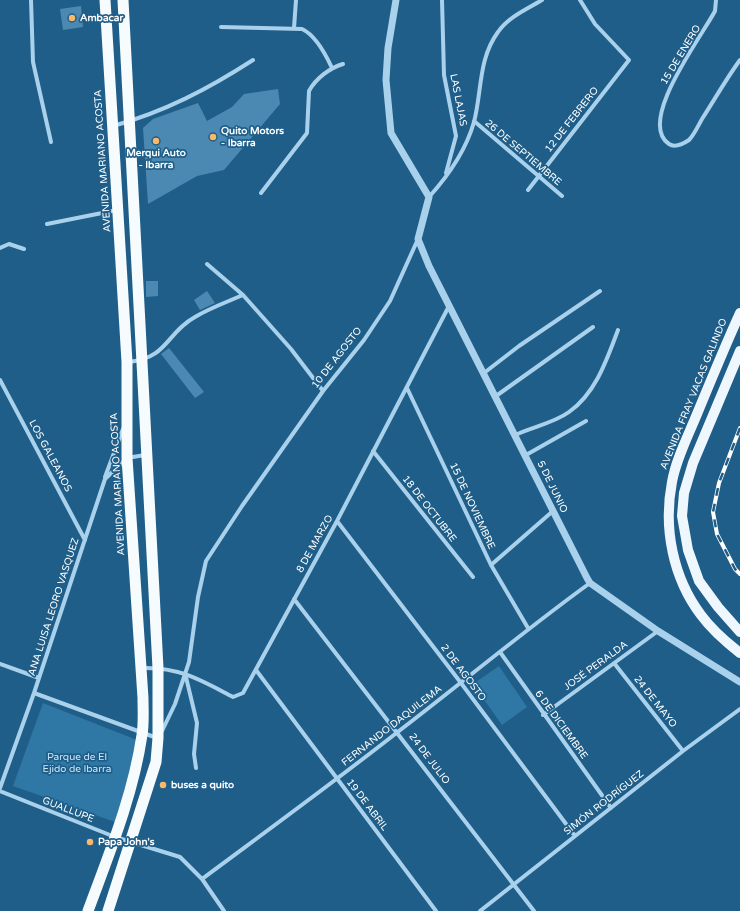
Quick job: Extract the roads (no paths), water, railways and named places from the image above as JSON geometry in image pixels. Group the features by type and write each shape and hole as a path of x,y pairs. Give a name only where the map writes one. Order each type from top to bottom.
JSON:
{"highway":[{"name":"AVENIDA MARIANO ACOSTA","path":"88,911 134,777 142,734 141,668 127,458 127,362 105,0"},
{"path":"108,911 156,762 158,738 158,668 148,454 123,0"}],"main road":[{"name":"AVENIDA FRAY VACAS GALINDO","path":"740,313 680,457 672,482 669,513 670,543 678,573 688,596 710,625 740,653"},
{"path":"740,351 693,463 684,493 682,516 688,550 699,581 718,607 740,632"}],"street":[{"path":"31,0 33,62 50,142"},
{"path":"294,28 296,0"},
{"path":"396,0 388,48 386,80 391,133 429,197"},
{"name":"LAS LAJAS","path":"442,0 444,75 456,136 445,178"},
{"name":"10 DE AGOSTO","path":"158,738 175,704 185,673 191,648 198,597 206,561 218,541 323,391 364,340 390,301 418,239 429,197 445,178 463,149 474,122 481,71 498,32 509,20 542,0"},
{"name":"12 DE FEBRERO","path":"528,190 629,60 595,24 580,0"},
{"name":"15 DE ENERO","path":"716,0 715,12 667,94 659,122 662,135 666,142 672,146 678,146 690,139 727,78 740,60"},
{"path":"221,28 294,28 307,31 327,57 332,68"},
{"path":"112,126 130,121 190,98 213,86 253,60"},
{"path":"261,193 307,133 309,91 313,85 332,68 343,64"},
{"name":"26 DE SEPTIEMBRE","path":"474,122 537,177 562,196"},
{"path":"47,224 118,210"},
{"name":"5 DE JUNIO","path":"418,239 449,306 590,583 658,631 740,682"},
{"path":"0,248 9,244 24,249"},
{"path":"207,264 243,295 291,349 323,391"},
{"path":"484,373 519,346 600,291"},
{"path":"127,362 143,360 164,348 176,331 194,317 243,295"},
{"name":"8 DE MARZO","path":"141,668 158,668 185,673 233,697 243,693 337,521 449,306"},
{"path":"496,396 593,327"},
{"path":"515,435 569,412 580,403 592,389 607,360 618,330"},
{"name":"LOS GALEANOS","path":"0,380 85,540"},
{"name":"15 DE NOVIEMBRE","path":"407,388 491,565 528,628"},
{"name":"ANA LUISA LEORO VASQUEZ","path":"0,790 34,693 104,479 126,421"},
{"path":"526,455 586,421"},
{"name":"18 DE OCTUBRE","path":"373,451 473,577"},
{"path":"104,479 127,458 148,454"},
{"path":"491,565 553,511"},
{"name":"2 DE AGOSTO","path":"337,521 461,683 575,836"},
{"name":"FERNANDO DAQUILEMA","path":"202,879 398,732 500,652 528,628 590,583"},
{"name":"24 DE JULIO","path":"294,598 534,911"},
{"name":"JOSÉ PERALDA","path":"543,715 658,631"},
{"name":"6 DE DICIEMBRE","path":"500,652 543,715 611,808"},
{"name":"24 DE MAYO","path":"614,663 683,751"},
{"path":"0,664 39,678"},
{"name":"19 DE ABRIL","path":"256,670 436,911"},
{"path":"185,673 197,723 194,754 196,768"},
{"path":"34,693 142,734 158,738"},
{"name":"SIMÓN RODRÍGUEZ","path":"480,911 683,751 740,709"},
{"name":"GUALLUPE","path":"0,790 131,842 180,857 202,879 224,911"}],"railway":[{"path":"740,428 719,483 713,512 717,534 735,569 740,574"}],"place":[{"name":"Ambacar","path":"72,18"},
{"name":"Quito Motors - Ibarra","path":"213,137"},
{"name":"Merqui Auto - Ibarra","path":"156,141"},
{"name":"buses a quito","path":"163,785"},
{"name":"Papa John's","path":"90,842"}],"park label":[{"name":"Parque de El Ejido de Ibarra","path":"77,762"}]}
